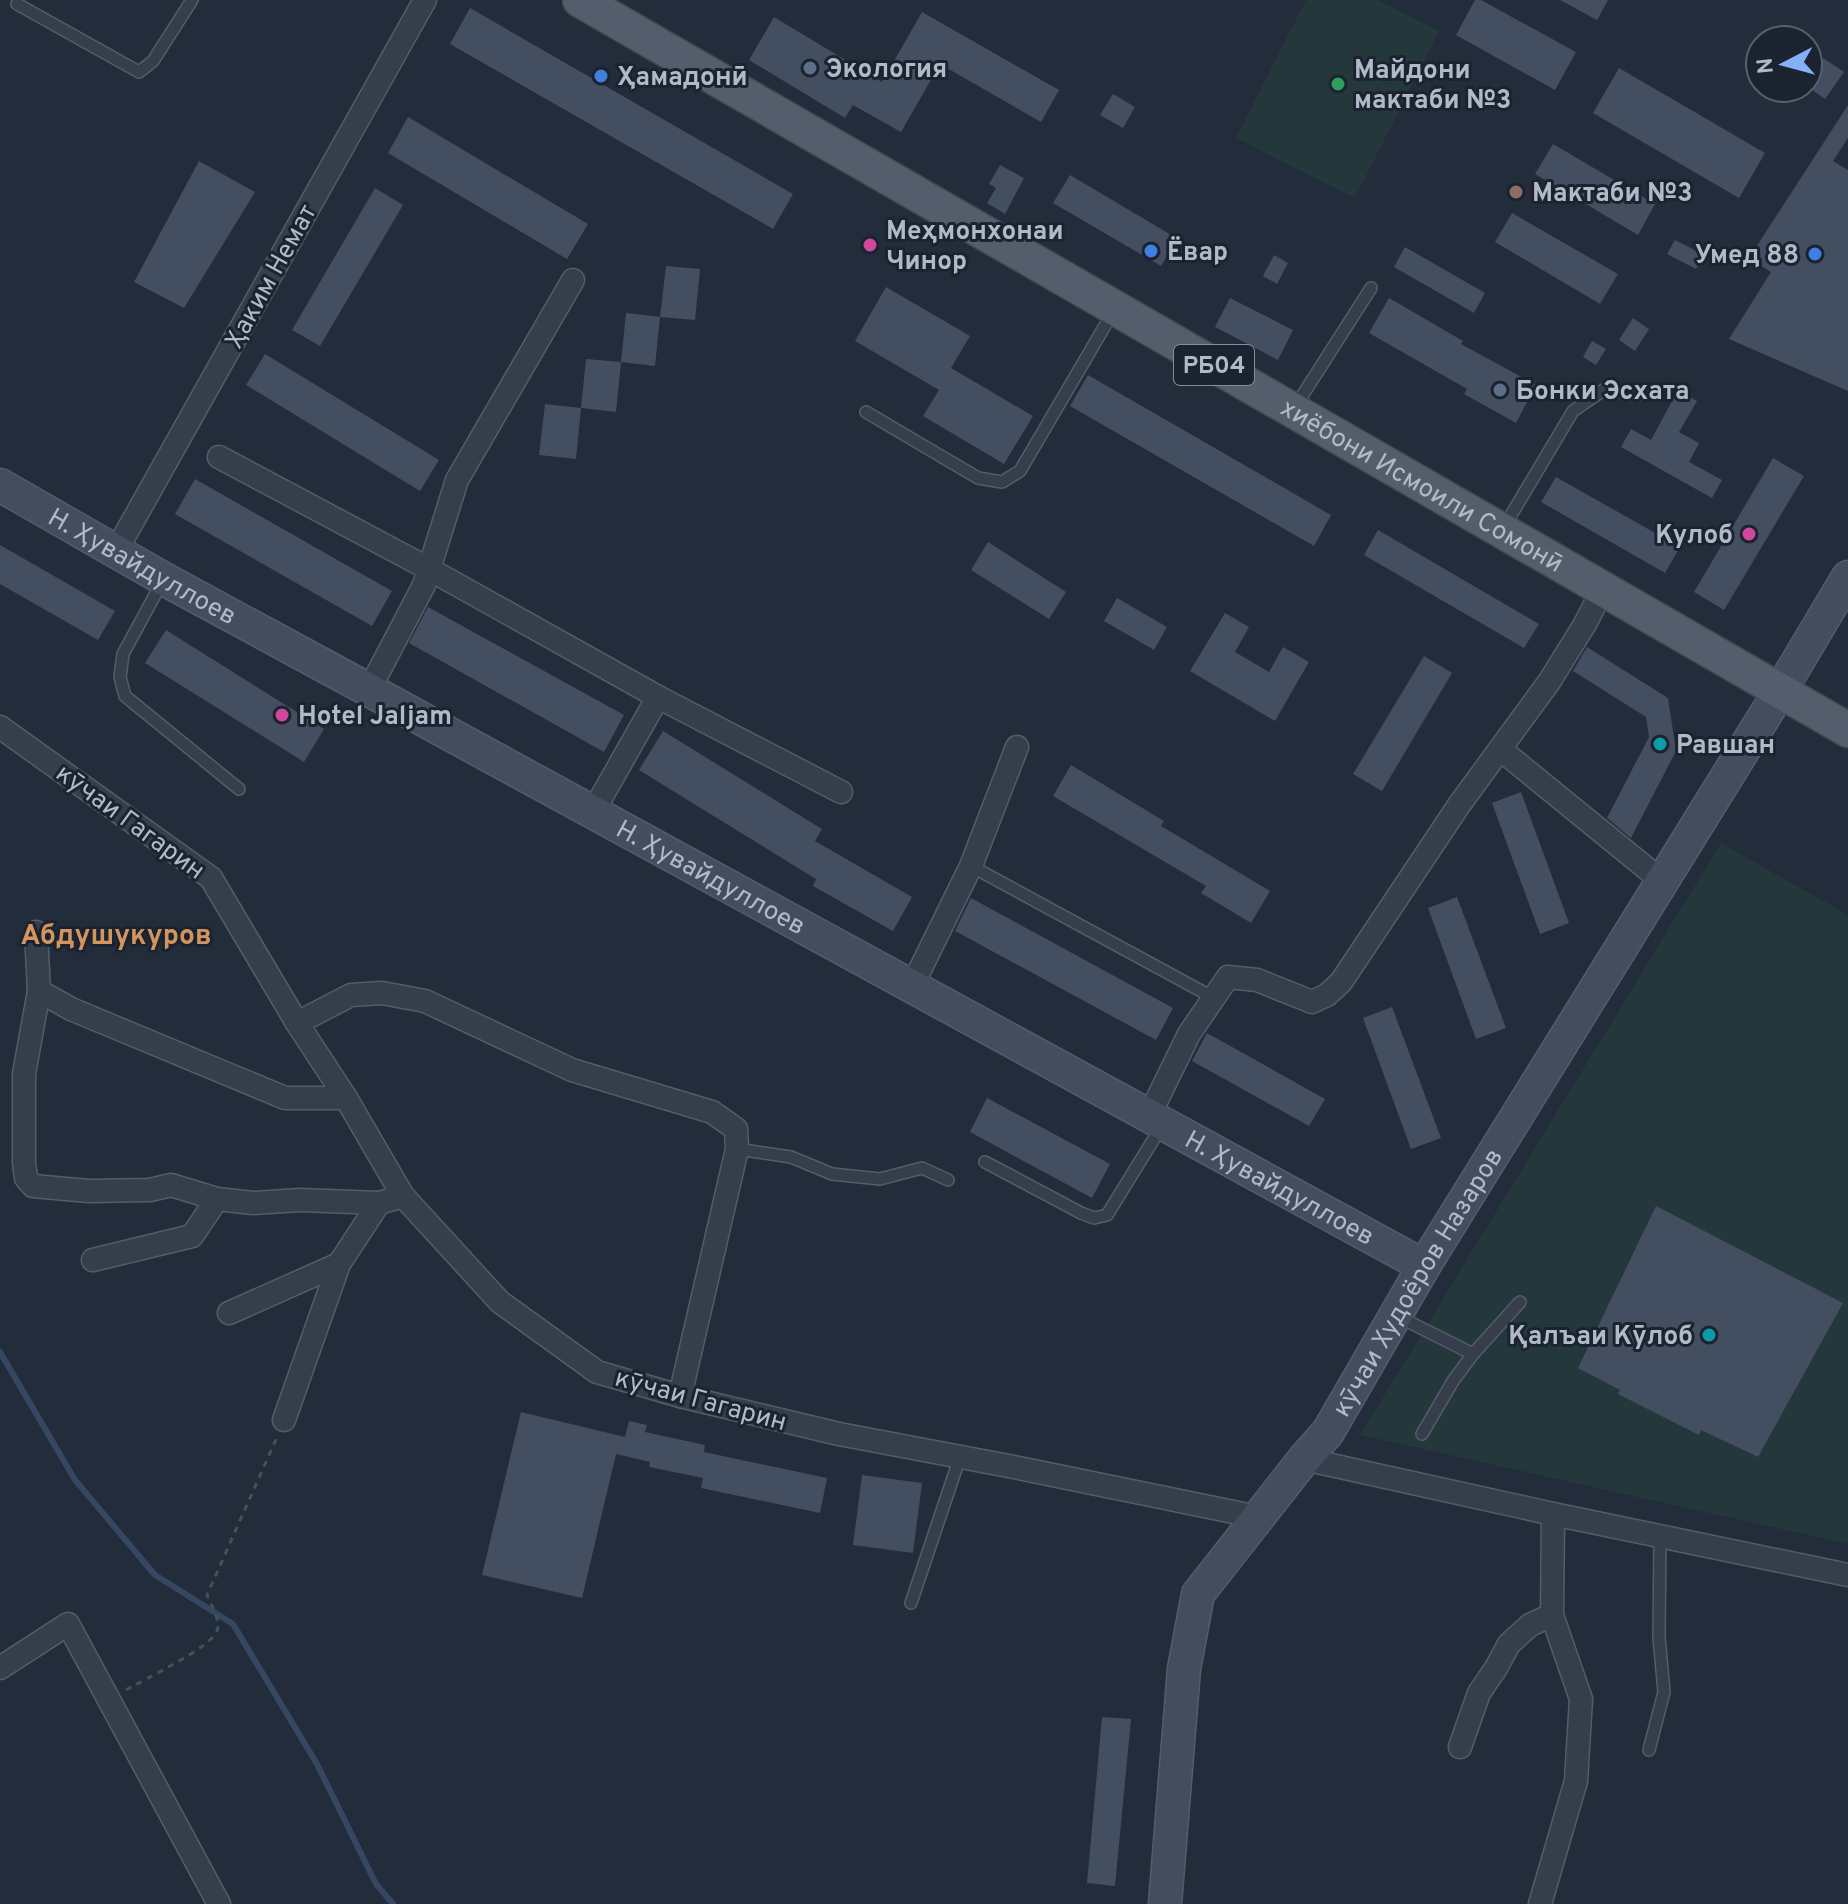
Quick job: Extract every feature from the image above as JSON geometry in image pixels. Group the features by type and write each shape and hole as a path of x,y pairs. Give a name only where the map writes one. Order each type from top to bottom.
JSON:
{"main road":[{"name":"хиёбони Исмоили Сомонӣ","path":"580,0 1848,730"}],"street":[{"name":"Ҳаким Немат","path":"116,551 425,0"},
{"path":"369,690 424,585 457,480 573,280"},
{"path":"219,457 429,569 658,697 841,792"},
{"name":"Н. Ҳувайдуллоев","path":"0,485 164,579 1424,1266"},
{"name":"кӯчаи Худоёров Назаров","path":"1165,1904 1184,1669 1198,1594 1328,1432 1424,1266 1848,577"},
{"path":"1156,1120 1189,1034 1228,977 1257,980 1312,1002 1327,995 1341,982 1459,805 1549,682 1603,589"},
{"path":"593,812 658,697"},
{"name":"кӯчаи Гагарин","path":"0,727 211,878 403,1196 500,1302 597,1372 680,1396 839,1434 1258,1517"},
{"path":"912,986 971,866 1017,747"},
{"path":"1500,749 1662,881"},
{"path":"36,932 39,991 24,1074 24,1163 26,1178 33,1186 89,1191 150,1190 171,1185 217,1199 253,1203 300,1200 379,1203 403,1196"},
{"path":"39,991 84,1014 285,1098 346,1098"},
{"path":"297,1023 351,995 382,993 425,1001 572,1070 712,1112 736,1129 737,1149 680,1396"},
{"path":"93,1260 192,1236 217,1199"},
{"path":"284,1420 339,1264 379,1203"},
{"path":"229,1313 339,1264"},
{"path":"1304,1459 1848,1575"},
{"path":"1540,1904 1576,1781 1581,1699 1552,1615 1553,1514"},
{"path":"1460,1747 1479,1693 1509,1644 1530,1625 1552,1615"},
{"path":"0,1668 68,1624 219,1904"}],"lane":[{"path":"17,4 139,72 153,61 192,0"},
{"path":"1293,411 1371,288"},
{"path":"866,412 978,478 1002,482 1020,471 1115,308"},
{"path":"1501,531 1573,411 1605,389 1637,395"},
{"path":"164,579 123,654 120,677 125,696 239,789"},
{"path":"971,866 1214,998"},
{"path":"985,1162 1081,1213 1094,1218 1107,1215 1156,1120"},
{"path":"737,1149 791,1157 832,1174 880,1179 922,1168 948,1180"},
{"path":"1422,1434 1473,1354 1520,1302"},
{"path":"1395,1315 1473,1354"},
{"path":"911,1603 960,1457"},
{"path":"1649,1750 1664,1692 1659,1637 1660,1537"}],"path":[{"path":"109,1700 206,1644 217,1630 217,1619 207,1595 284,1420"}],"green space":[{"name":"Майдони мактаби №3","path":"1306,0 1378,0 1439,31 1355,198 1236,138"},
{"path":"1721,843 1848,915 1848,1544 1360,1435"}],"building":[{"path":"1475,0 1481,0 1576,52 1555,90 1456,35"},
{"path":"1560,0 1608,0 1597,20"},
{"path":"470,8 793,194 773,229 450,44"},
{"path":"922,12 1059,90 1041,122 940,64 901,132 853,105 845,118 749,60 774,17 882,82"},
{"path":"1824,59 1844,72 1824,98"},
{"path":"1619,68 1765,153 1739,198 1593,113"},
{"path":"1113,94 1135,107 1123,128 1100,115"},
{"name":"Умед 88","path":"1848,105 1848,138 1833,161 1848,170 1848,391 1729,339 1771,272 1749,258"},
{"path":"408,117 588,224 567,259 388,153"},
{"path":"1553,144 1655,204 1638,235 1535,174"},
{"path":"199,161 255,192 184,308 134,282"},
{"path":"1000,165 1024,178 1005,214 987,203 996,188 989,184"},
{"path":"1070,175 1178,239 1161,266 1053,203"},
{"path":"375,188 403,205 320,346 292,330"},
{"path":"1512,213 1618,274 1600,304 1495,242"},
{"path":"1675,240 1704,255 1696,269 1667,254"},
{"path":"1405,247 1485,293 1474,313 1394,267"},
{"path":"1274,255 1288,263 1277,284 1263,276"},
{"path":"666,266 700,269 695,320 660,317"},
{"path":"886,287 970,336 951,368 1033,416 1004,464 923,416 939,390 855,341"},
{"path":"1230,298 1293,330 1278,360 1215,327"},
{"path":"1389,298 1463,341 1461,344 1536,385 1516,423 1464,394 1467,389 1369,333"},
{"path":"626,313 660,317 655,366 621,362"},
{"path":"1633,318 1649,329 1635,351 1619,340"},
{"path":"1592,341 1606,349 1596,365 1583,357"},
{"path":"265,354 439,460 420,491 246,385"},
{"path":"586,359 621,362 616,412 581,408"},
{"path":"1088,375 1331,515 1314,546 1070,406"},
{"path":"1678,390 1697,401 1679,432 1699,443 1689,462 1722,480 1712,498 1621,447 1631,429 1651,440"},
{"path":"545,404 581,408 576,459 539,455"},
{"name":"Кулоб","path":"1773,458 1804,476 1724,610 1694,592"},
{"path":"1556,477 1680,547 1665,573 1541,502"},
{"path":"195,479 392,591 372,626 175,514"},
{"path":"1378,530 1539,624 1524,648 1364,555"},
{"path":"988,542 1066,592 1049,619 971,570"},
{"path":"0,545 115,611 98,640 0,584"},
{"path":"1117,598 1167,627 1154,650 1104,621"},
{"path":"428,607 624,715 604,752 409,643"},
{"path":"1225,613 1249,627 1235,652 1269,672 1283,647 1309,662 1275,721 1190,671"},
{"path":"166,630 324,729 304,762 145,663"},
{"name":"Равшан","path":"1587,647 1668,698 1676,751 1631,838 1607,818 1649,737 1646,717 1573,671"},
{"path":"1424,656 1452,673 1382,791 1353,774"},
{"path":"663,731 822,829 815,841 912,897 893,931 813,886 816,879 639,770"},
{"path":"1071,765 1164,821 1161,826 1270,891 1251,923 1201,893 1206,886 1053,796"},
{"path":"1521,792 1569,923 1540,934 1492,803"},
{"path":"1457,897 1506,1028 1476,1039 1428,908"},
{"path":"971,898 1173,1008 1156,1040 955,931"},
{"path":"1392,1007 1441,1138 1411,1149 1363,1018"},
{"path":"1207,1033 1325,1099 1309,1126 1192,1061"},
{"path":"987,1098 1110,1164 1092,1198 970,1132"},
{"name":"Қалъаи Кӯлоб","path":"1656,1206 1843,1303 1758,1457 1701,1430 1699,1435 1618,1394 1620,1390 1578,1368"},
{"path":"521,1412 625,1437 629,1421 647,1425 645,1432 705,1445 704,1452 827,1478 820,1513 701,1488 703,1478 649,1467 650,1462 616,1454 582,1598 482,1575"},
{"path":"862,1475 922,1483 913,1553 853,1545"},
{"path":"1102,1717 1131,1719 1115,1886 1087,1883"}],"waterway":[{"path":"0,1352 75,1480 155,1575 233,1624 317,1764 376,1884 393,1904"}],"place":[{"name":"Экология","path":"810,68"},
{"name":"Ҳамадонӣ","path":"601,76"},
{"name":"Майдони мактаби №3","path":"1338,84"},
{"name":"Мактаби №3","path":"1516,192"},
{"name":"Меҳмонхонаи Чинор","path":"870,245"},
{"name":"Ёвар","path":"1151,251"},
{"name":"Умед 88","path":"1815,254"},
{"name":"Бонки Эсхата","path":"1500,390"},
{"name":"Кулоб","path":"1749,534"},
{"name":"Hotel Jaljam","path":"282,715"},
{"name":"Равшан","path":"1660,744"},
{"name":"Қалъаи Кӯлоб","path":"1709,1335"}],"district":[{"name":"Абдушукуров","path":"116,934"}]}
